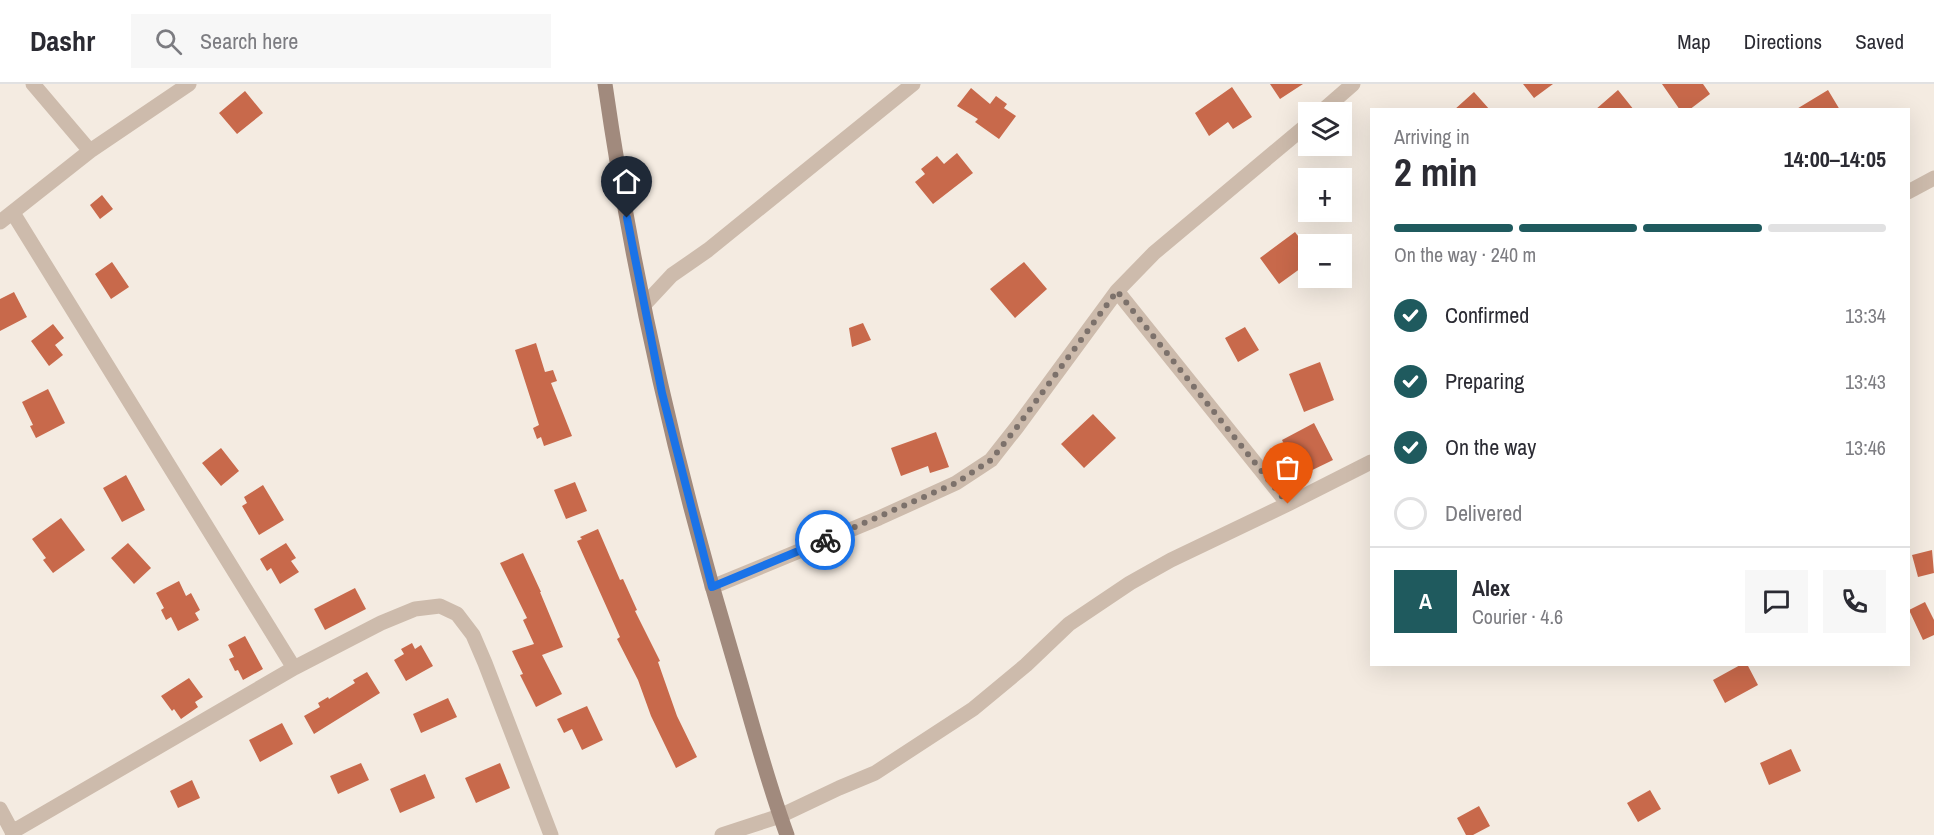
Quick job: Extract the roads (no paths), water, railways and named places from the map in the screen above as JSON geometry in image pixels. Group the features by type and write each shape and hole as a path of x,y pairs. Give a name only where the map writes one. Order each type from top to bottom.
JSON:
{"main road":[{"path":"605,84 618,175 662,393 712,587 787,835"}],"street":[{"path":"33,84 90,151"},
{"path":"189,84 90,151 6,218 294,668"},
{"path":"644,305 672,275 708,250 913,84"},
{"path":"1332,102 1353,84"},
{"path":"712,587 879,518 956,483 991,460 1117,291 1154,254 1298,132"},
{"path":"1910,191 1934,178"},
{"path":"1117,291 1288,504"},
{"path":"722,835 780,816 875,773 973,709 1069,624 1130,583 1171,560 1370,463"},
{"path":"0,809 13,834 294,668 381,622 415,609 440,606 457,614 473,635 551,835"}]}
